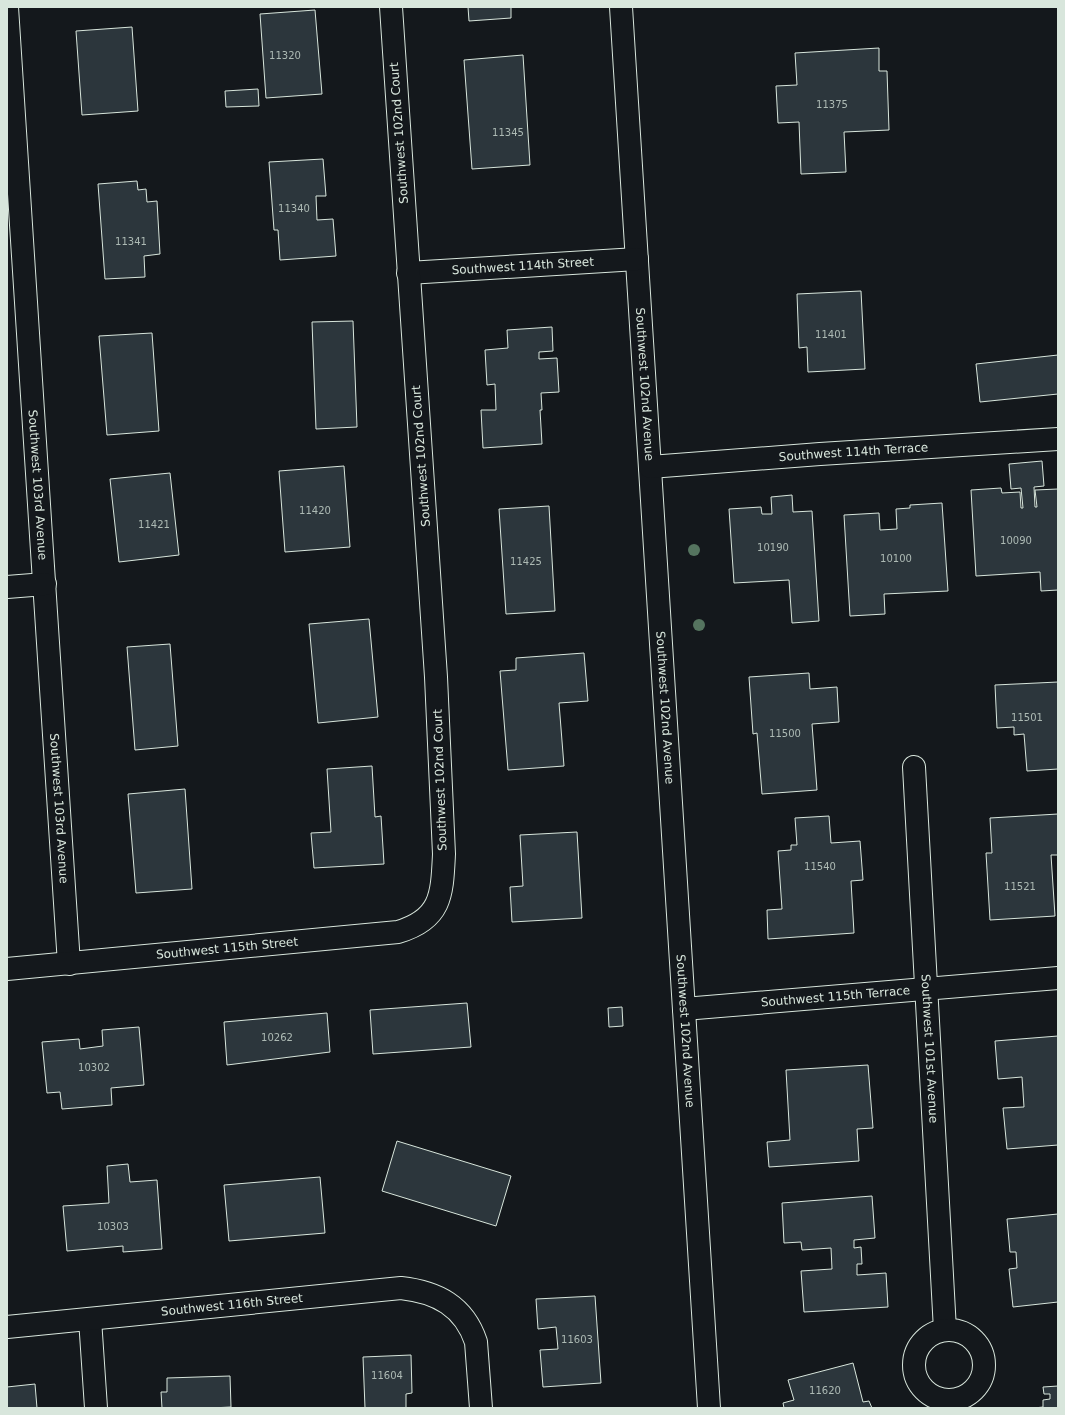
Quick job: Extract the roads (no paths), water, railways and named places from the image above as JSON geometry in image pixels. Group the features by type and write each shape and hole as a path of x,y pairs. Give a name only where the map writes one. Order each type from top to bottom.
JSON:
{"street":[{"name":"Southwest 103rd Avenue","path":"7,7 13,204 45,584 69,964"},
{"name":"Southwest 102nd Court","path":"391,7 436,677 444,833 443,875 437,905"},
{"name":"Southwest 102nd Avenue","path":"621,7 709,1408"},
{"name":"Southwest 114th Street","path":"408,273 637,259"},
{"name":"Southwest 114th Terrace","path":"650,467 820,454 1058,439"},
{"path":"7,587 45,584"},
{"name":"Southwest 101st Avenue","path":"914,767 945,1330"},
{"name":"Southwest 115th Street","path":"7,969 398,932 412,928 428,918 437,905"},
{"name":"Southwest 115th Terrace","path":"684,1009 1058,978"},
{"name":"Southwest 116th Street","path":"7,1327 401,1288 416,1290 443,1300 453,1307 468,1323 476,1342 481,1408"},
{"path":"90,1319 96,1408"}]}
